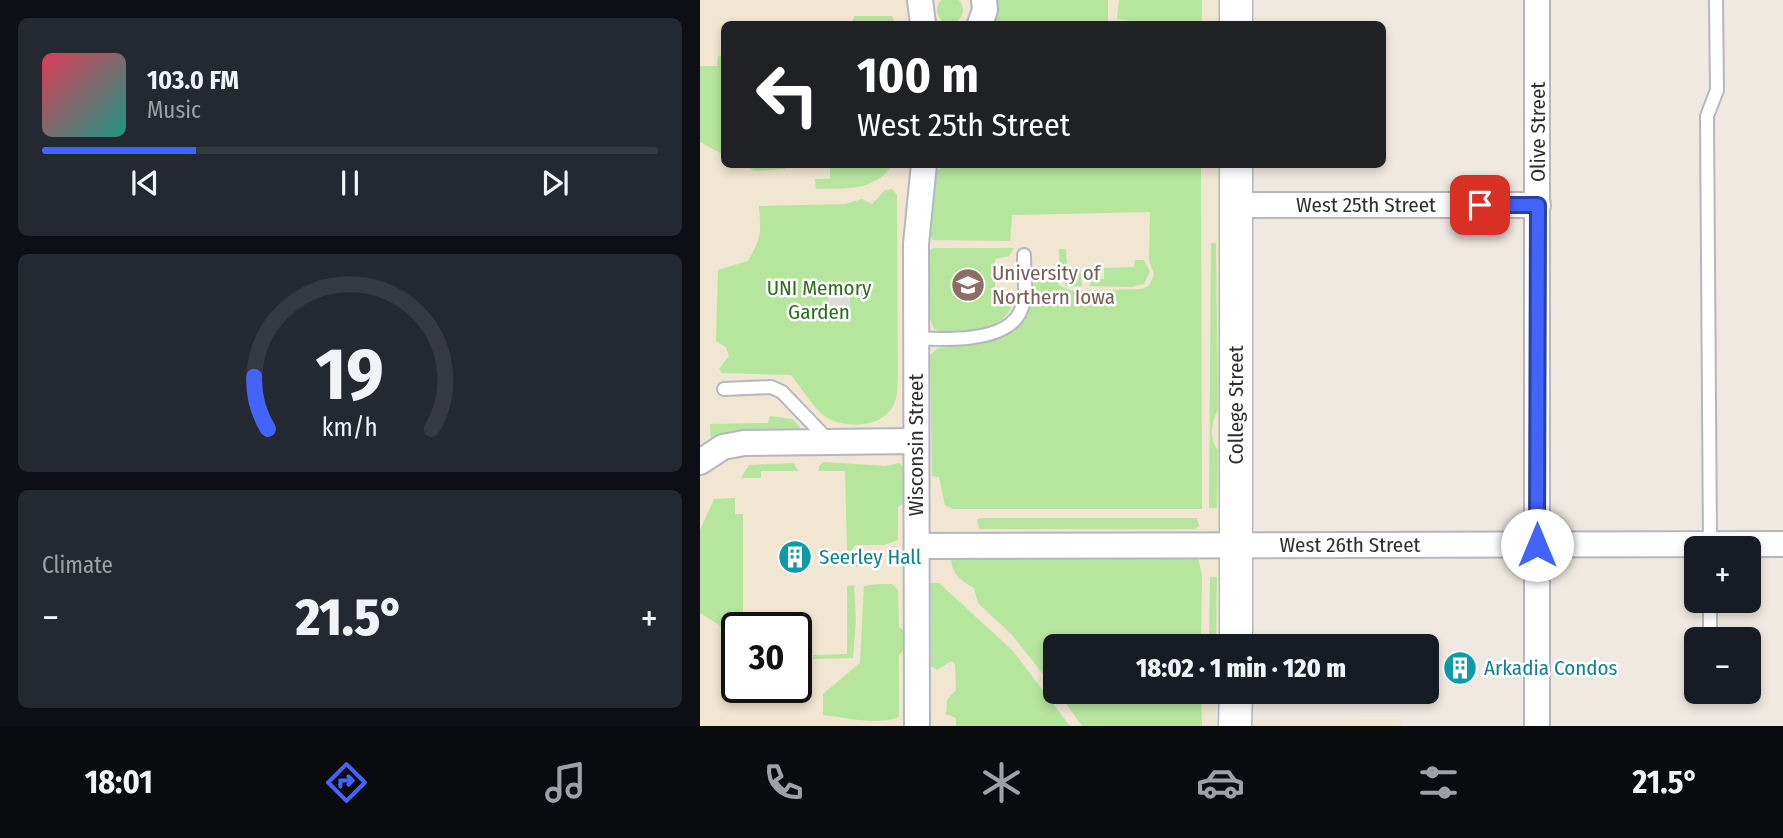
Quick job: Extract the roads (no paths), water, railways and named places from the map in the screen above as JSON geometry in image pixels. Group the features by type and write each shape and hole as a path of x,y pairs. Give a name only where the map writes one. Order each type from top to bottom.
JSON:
{"street":[{"path":"920,0 923,21"},
{"path":"981,21 985,10 984,0"},
{"path":"1236,0 1236,21"},
{"name":"Olive Street","path":"1537,726 1538,0"},
{"name":"Wisconsin Street","path":"917,726 916,244 924,168"},
{"name":"College Street","path":"1236,168 1236,634"},
{"name":"West 25th Street","path":"1236,205 1538,205"},
{"path":"700,461 723,447 744,443 916,441"},
{"name":"West 26th Street","path":"1761,545 1783,544"},
{"name":"West 26th Street","path":"917,546 1684,546"},
{"path":"1235,726 1236,704"}],"lane":[{"path":"1710,536 1707,116 1717,90 1716,0"},
{"path":"916,338 973,337 1009,325 1018,316 1023,303 1024,255"},
{"path":"724,388 771,387 782,392 830,442"}],"place":[{"name":"University of Northern Iowa","path":"968,285"},
{"name":"Seerley Hall","path":"795,557"},
{"name":"Arkadia Condos","path":"1460,668"}],"park label":[{"name":"UNI Memory Garden","path":"819,300"}]}
